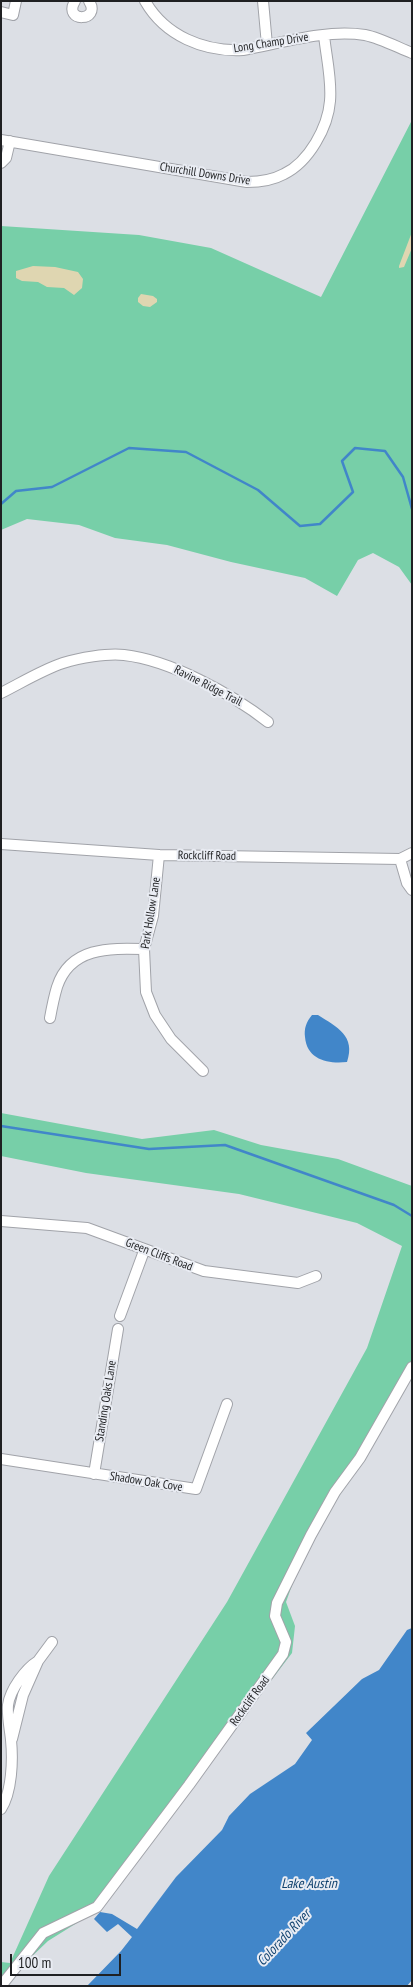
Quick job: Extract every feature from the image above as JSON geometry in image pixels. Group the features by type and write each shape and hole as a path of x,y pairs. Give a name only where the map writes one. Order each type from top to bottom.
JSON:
{"street":[{"path":"1,12 12,15 16,1"},
{"path":"75,1 72,8 73,12 80,18 88,16 91,12 92,8 89,1"},
{"name":"Long Champ Drive","path":"145,1 162,23 174,33 206,47 232,50 324,35 351,34 366,35 412,53"},
{"path":"263,1 268,45"},
{"name":"Churchill Downs Drive","path":"5,140 247,182 274,178 292,170 303,159 317,139 328,114 330,91 324,35"},
{"path":"1,163 6,158 5,140"},
{"name":"Ravine Ridge Trail","path":"1,693 64,663 92,657 123,655 175,668 250,708 268,722"},
{"name":"Rockcliff Road","path":"1,844 159,855 400,859 412,853"},
{"name":"Park Hollow Lane","path":"159,855 153,916 144,949 146,992 155,1015 171,1039 203,1071"},
{"path":"400,859 407,884 412,890"},
{"path":"50,1018 58,985 71,964 90,952 112,948 144,949"},
{"name":"Green Cliffs Road","path":"1,1221 87,1228 144,1251 204,1271 298,1283 316,1276"},
{"path":"120,1316 144,1251"},
{"name":"Standing Oaks Lane","path":"94,1474 118,1329"},
{"name":"Rockcliff Road","path":"1,1986 43,1932 97,1906 189,1785 283,1654 286,1642 275,1616 277,1604 311,1535 335,1492 360,1458 412,1367"},
{"name":"Shadow Oak Cove","path":"94,1474 196,1489 227,1404"},
{"path":"1,1459 94,1474"},
{"path":"1,1809 10,1784 11,1740 23,1695 38,1661 52,1642"}],"green space":[{"path":"412,120 412,585 399,567 373,553 358,560 337,596 305,578 231,562 167,545 115,538 79,525 27,519 1,530 1,226 139,235 211,248 321,297"},
{"path":"1,1113 142,1139 214,1130 261,1145 338,1159 412,1186 412,1373 368,1452 322,1522 296,1574 286,1602 295,1626 292,1653 96,1911 48,1941 1,1986 1,1962 10,1963 49,1876 227,1602 367,1348 402,1246 357,1223 239,1194 86,1173 1,1156"}],"sand":[{"path":"412,232 412,248 404,267 399,268 399,266"},
{"path":"33,266 55,267 78,272 83,279 82,288 74,295 64,288 47,287 38,282 22,281 16,278 16,271"},
{"path":"141,294 153,296 157,299 157,302 150,307 143,306 138,302"}],"water":[{"path":"312,1015 318,1015 343,1033 349,1045 347,1062 326,1061 314,1056 310,1051 305,1031"},
{"name":"Lake Austin","path":"412,1628 412,1980 407,1986 87,1986 132,1937 118,1924 107,1932 94,1919 100,1912 112,1914 137,1929 176,1877 222,1830 229,1816 250,1794 295,1764 312,1740 306,1733 362,1679 379,1670 407,1630"}],"waterway":[{"path":"1,504 16,491 52,487 129,448 186,452 258,490 300,526 320,524 353,492 342,461 355,448 385,451 403,477 412,509"},
{"path":"1,1126 149,1149 225,1145 394,1205 412,1216"}],"water label":[{"name":"Colorado River","path":"284,1938"}]}
